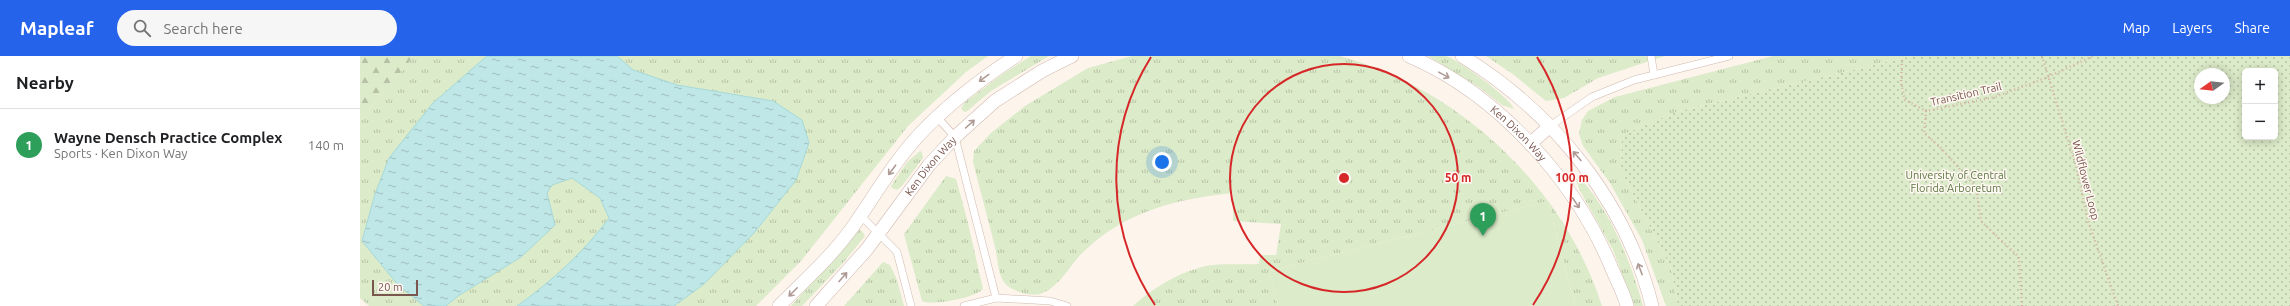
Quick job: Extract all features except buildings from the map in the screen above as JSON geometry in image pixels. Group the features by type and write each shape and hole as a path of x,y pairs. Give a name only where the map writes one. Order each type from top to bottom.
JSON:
{"street":[{"path":"779,306 816,269 860,215 919,135 937,117 984,77 1016,56"},
{"name":"Ken Dixon Way","path":"816,306 867,249 929,165 955,137 995,101 1042,71 1072,56"},
{"name":"Ken Dixon Way","path":"1409,56 1451,79 1494,110 1530,144 1559,176 1587,219 1607,257 1627,306"},
{"path":"1462,56 1517,94 1550,126 1584,165 1630,241 1652,306"},
{"path":"1530,144 1550,126"}],"lane":[{"path":"1651,56 1654,75"},
{"path":"1550,126 1592,97 1634,80 1729,56"},
{"path":"937,117 955,137 996,298"},
{"path":"860,215 879,232 897,252 911,306"},
{"path":"964,306 996,298 1050,301 1067,306"}],"path":[{"name":"Wildflower Loop","path":"2042,56 2076,166 2088,221 2118,306"},
{"name":"Transition Trail","path":"2022,306 2019,257 1981,221 1976,187 1940,147 1924,133 1926,112 1996,97 2048,77 2093,56"},
{"path":"1902,60 1901,83 1905,100 1926,112"}],"green space":[{"path":"360,56 414,56 360,120"},
{"path":"414,56 988,56 966,72 908,126 801,261 756,306 369,306 360,298 360,120"},
{"path":"1031,56 1049,56 991,91 966,112 963,111 961,108 965,102 1004,73"},
{"path":"1132,56 1340,56 1384,72 1427,93 1466,119 1502,149 1534,184 1547,201 1269,271 1278,306 1133,306 1158,287 1186,272 1206,266 1259,264 1260,255 1276,255 1281,224 1233,221 1233,193 1192,199 1153,209 1117,226 1099,238 1083,252 1059,282 1047,291 1036,295 1031,295 1016,291 1004,282 1000,274 995,247 973,162 974,151 991,133 1025,106 1088,68"},
{"path":"1428,56 1446,56 1461,64 1495,89 1511,104 1514,109 1502,105 1480,88"},
{"path":"1486,56 1665,56 1598,78 1564,98 1546,101 1514,75"},
{"path":"1773,56 1912,56 1679,111 1622,135 1621,170 1671,268 1678,306 1666,306 1642,240 1610,183 1583,146 1579,134 1582,120 1588,111 1615,97"},
{"name":"University of Central Florida Arboretum","path":"1912,56 2290,56 2290,306 1678,306 1671,268 1621,170 1622,135 1679,111"},
{"path":"920,151 922,152 923,158 902,186 897,190 892,188 891,186 907,162"},
{"path":"946,176 956,179 983,289 963,298 944,302 927,302 922,301 904,234"},
{"path":"1580,178 1601,206 1619,238 1643,306 1634,306 1613,250 1579,189 1576,179"},
{"path":"1548,201 1575,306 1278,306 1269,271"},
{"path":"1549,203 1562,222 1585,262 1602,306 1575,306"},
{"path":"859,230 862,231 865,236 843,263 802,306 791,306"},
{"path":"883,262 890,265 897,280 904,306 844,306"}],"water":[{"path":"487,56 617,56 633,70 677,85 773,101 802,120 809,143 796,180 754,233 704,284 674,306 517,306 567,265 600,230 609,218 600,198 572,178 552,185 547,193 555,225 521,257 458,296 446,306 424,306 398,285 362,241 375,194 389,158 433,103"}],"place":[{"name":"Wayne Densch Practice Complex","path":"1483,236"}]}
